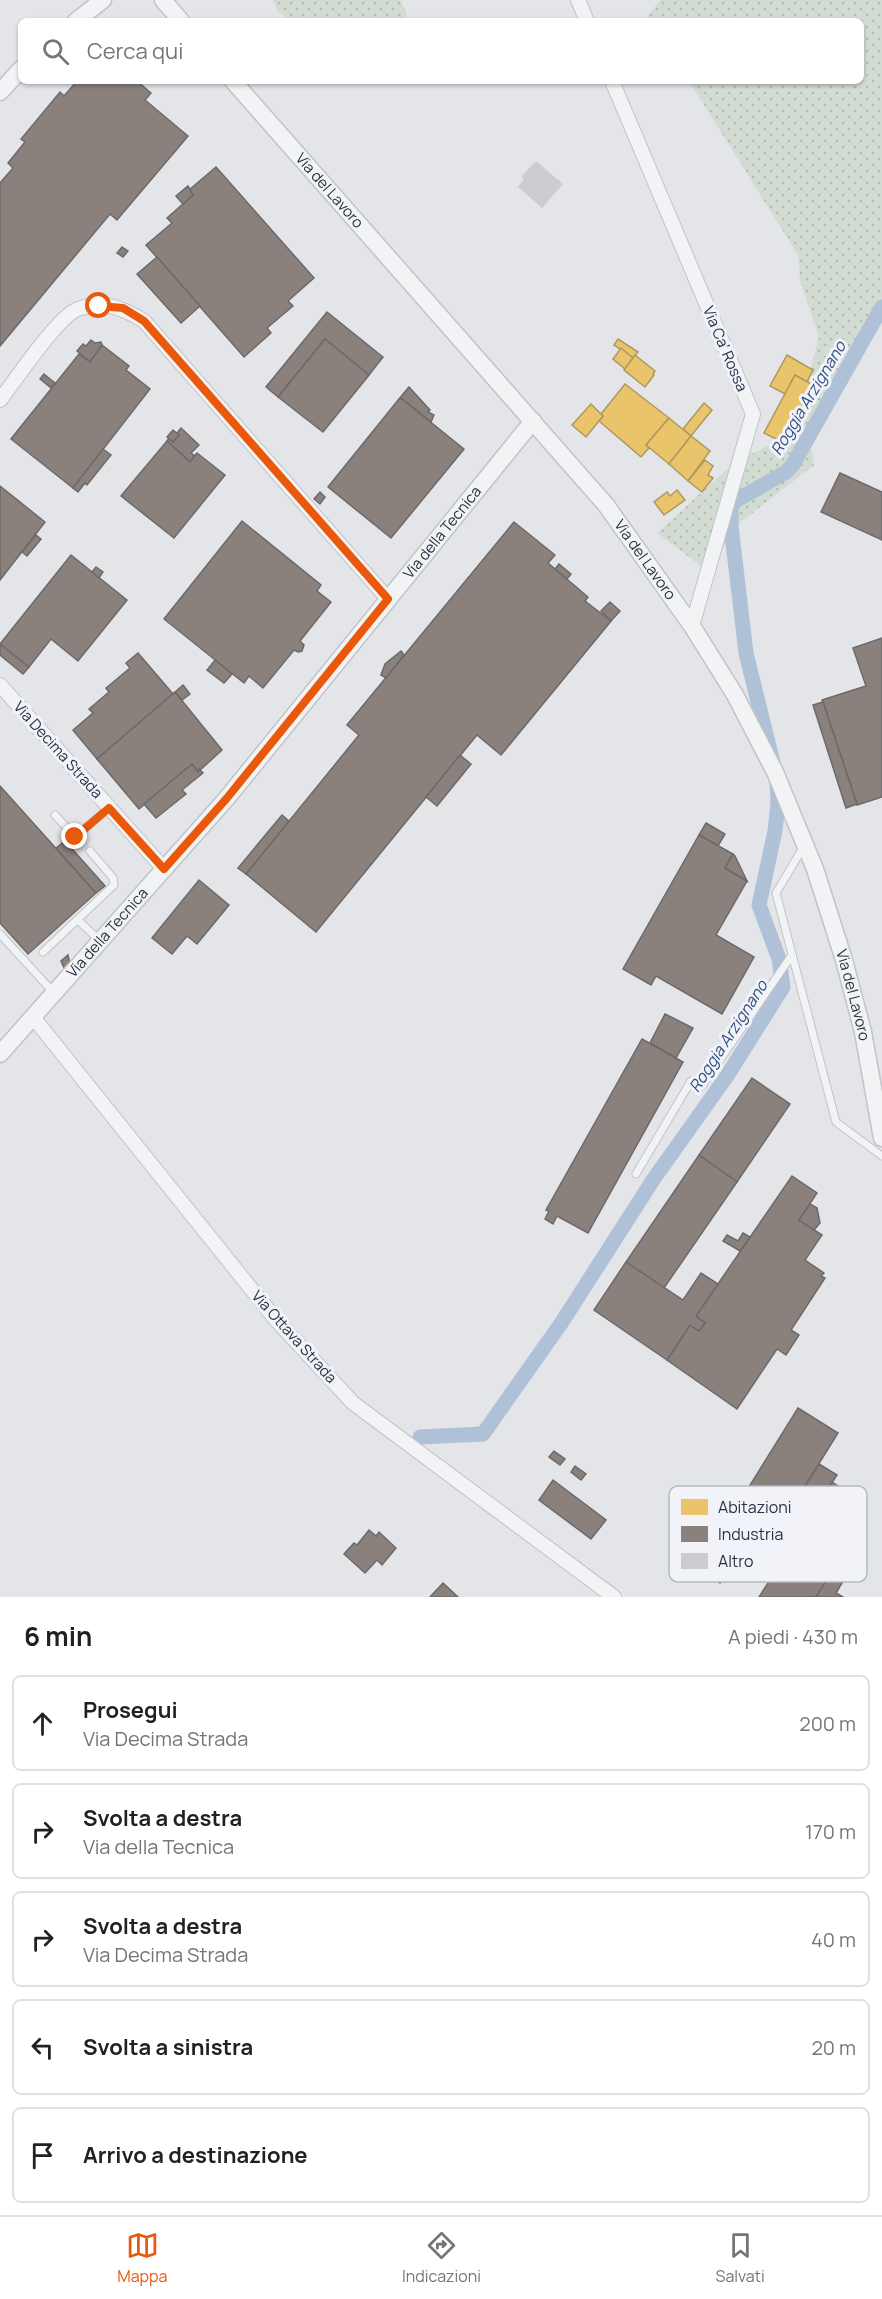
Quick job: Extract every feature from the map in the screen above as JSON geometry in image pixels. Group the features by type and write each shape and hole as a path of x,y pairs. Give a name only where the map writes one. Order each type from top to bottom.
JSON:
{"street":[{"path":"79,18 103,0"},
{"path":"163,0 178,18"},
{"path":"578,0 586,18"},
{"path":"0,92 18,72"},
{"name":"Via del Lavoro","path":"236,84 606,505 692,626 735,695 775,772 815,869 876,1068 882,1138"},
{"name":"Via Ca' Rossa","path":"613,84 753,414 692,626"},
{"path":"0,400 61,322 77,310 99,306 123,308 144,321 388,599"},
{"name":"Via della Tecnica","path":"0,1054 227,798 533,421"},
{"name":"Via Decima Strada","path":"0,685 164,869"},
{"name":"Via Ottava Strada","path":"33,1017 277,1321 353,1403 614,1597"}],"lane":[{"path":"55,815 75,837 109,808"},
{"path":"805,845 776,893 836,1122 882,1156"},
{"path":"43,952 114,885 113,878 90,851"},
{"path":"78,920 100,941"},
{"path":"0,934 54,993"},
{"path":"636,1174 691,1081 702,1086 792,954"}],"shaded area":[{"path":"273,0 400,0 407,14 406,18 287,18 277,11"},
{"path":"660,0 882,0 882,313 810,440 814,465 741,522 707,570 657,533 734,463 793,433 819,337 800,280 798,255 691,84 864,84 864,18 650,18 648,16"}],"building: Abitazioni":[{"path":"618,339 638,352 633,358 614,345"},
{"path":"621,348 633,358 625,369 613,359"},
{"path":"635,355 655,371 645,387 624,370"},
{"path":"787,355 813,370 807,382 795,375 785,394 770,386"},
{"path":"795,375 813,385 782,442 764,433"},
{"path":"625,384 669,418 646,445 649,448 641,457 599,421 603,416 601,414"},
{"path":"704,403 712,410 691,436 683,429"},
{"path":"591,404 603,416 586,437 572,425"},
{"path":"669,418 691,436 669,464 646,445"},
{"path":"691,436 710,451 688,481 669,464"},
{"path":"705,460 713,466 708,475 713,478 702,492 688,481"},
{"path":"677,490 685,500 664,515 654,502 667,492 670,496"}],"building: Industria":[{"path":"74,84 140,84 151,93 145,100 188,136 117,220 110,214 0,346 0,183 13,168 8,163 25,142 21,139 60,92 64,96"},
{"path":"216,167 314,278 288,301 293,306 267,328 271,333 244,357 146,245 172,223 167,218 193,195 189,190"},
{"path":"188,186 193,195 183,204 176,196"},
{"path":"122,247 128,251 123,257 117,253"},
{"path":"157,257 200,306 181,323 137,274"},
{"path":"327,312 383,357 369,375 325,339 278,397 266,387"},
{"path":"325,339 369,375 323,432 278,397"},
{"path":"91,340 95,343 101,342 102,345 90,362 77,351"},
{"path":"102,345 129,366 126,370 150,389 73,488 11,439 79,354 90,362"},
{"path":"44,374 55,383 51,388 40,379"},
{"path":"409,387 430,410 428,412 434,415 431,422 399,399"},
{"path":"399,399 402,399 464,449 391,538 328,487"},
{"path":"181,428 199,445 191,453 195,456 190,462 167,441 169,438 173,442"},
{"path":"173,430 179,435 173,442 167,437"},
{"path":"167,441 190,462 197,453 225,475 174,538 121,496"},
{"path":"103,449 111,455 87,485 85,483 78,492 73,488"},
{"path":"840,473 882,492 882,540 821,512"},
{"path":"0,486 45,522 0,580"},
{"path":"320,492 325,497 320,504 314,499"},
{"path":"242,521 321,585 317,591 331,602 300,641 304,645 302,651 294,650 263,688 249,676 244,683 164,619"},
{"path":"514,522 555,555 548,563 588,597 585,601 611,621 501,755 477,735 316,932 246,874 359,735 347,725"},
{"path":"36,535 41,539 27,556 22,552"},
{"path":"71,555 127,600 78,661 51,639 29,667 0,644"},
{"path":"559,564 571,574 567,579 555,569"},
{"path":"96,567 103,572 99,578 92,572"},
{"path":"610,602 620,611 611,621 601,611"},
{"path":"882,638 882,797 857,805 822,700 866,686 853,648"},
{"path":"0,644 29,667 23,674 0,655"},
{"path":"401,651 404,655 386,678 381,675 385,664"},
{"path":"138,653 173,694 97,759 73,730 93,713 89,709 109,692 106,688 130,668 126,663"},
{"path":"215,660 232,674 224,683 207,670"},
{"path":"183,685 190,694 182,700 175,692"},
{"path":"175,692 222,750 198,772 192,764 139,809 97,759"},
{"path":"823,702 857,804 846,808 813,705"},
{"path":"460,755 471,764 437,806 426,797"},
{"path":"192,764 198,772 199,769 203,773 182,790 186,794 156,818 144,804"},
{"path":"0,786 96,893 28,954 0,923"},
{"path":"282,815 289,821 246,874 238,868"},
{"path":"706,823 725,834 718,846 699,835"},
{"path":"699,835 733,854 725,868 747,881 716,935 754,957 722,1014 656,976 651,985 623,969"},
{"path":"65,841 105,886 96,893 56,848"},
{"path":"733,854 735,856 747,881 725,868"},
{"path":"199,880 229,905 197,944 187,936 172,954 152,938"},
{"path":"68,955 70,965 65,970 61,961"},
{"path":"665,1014 693,1028 676,1058 650,1043"},
{"path":"642,1039 683,1062 588,1233 557,1216 553,1224 545,1219 549,1211 546,1210"},
{"path":"752,1078 790,1104 737,1182 699,1155"},
{"path":"699,1155 737,1182 664,1288 626,1262"},
{"path":"792,1176 817,1193 799,1220 822,1235 805,1260 824,1273 821,1276 825,1278 791,1330 799,1335 786,1355 777,1349 737,1409 667,1360 690,1325 699,1331 705,1323 696,1316"},
{"path":"810,1204 817,1208 820,1223 814,1230 799,1220"},
{"path":"743,1233 750,1237 740,1251 723,1241 727,1235 738,1241"},
{"path":"626,1262 683,1300 701,1273 718,1284 696,1316 705,1323 699,1331 690,1325 667,1360 594,1310"},
{"path":"798,1408 838,1433 805,1486 749,1486"},
{"path":"554,1451 565,1459 560,1465 549,1457"},
{"path":"819,1464 837,1475 830,1486 805,1486"},
{"path":"575,1466 586,1474 581,1480 571,1472"},
{"path":"553,1480 606,1520 591,1539 539,1500"},
{"path":"369,1530 376,1536 379,1532 396,1548 382,1565 377,1560 365,1573 344,1554 354,1543 357,1545"},
{"path":"769,1582 825,1582 816,1597 759,1597"},
{"path":"825,1582 843,1582 836,1593 843,1597 816,1597"},
{"path":"443,1583 458,1597 430,1597"}],"building: Altro":[{"path":"536,161 563,184 542,208 518,187 524,179 521,177"}],"waterway":[{"name":"Roggia Arzignano","path":"420,1437 483,1434 562,1322 653,1180 727,1076 783,987 779,959 759,905 775,831 778,803 777,779 746,653 731,526 731,507 735,501 786,472 792,466 882,307"}],"route":[{"path":"75,837 109,808 164,869 227,798 388,599 144,321 123,308 99,306"}]}
